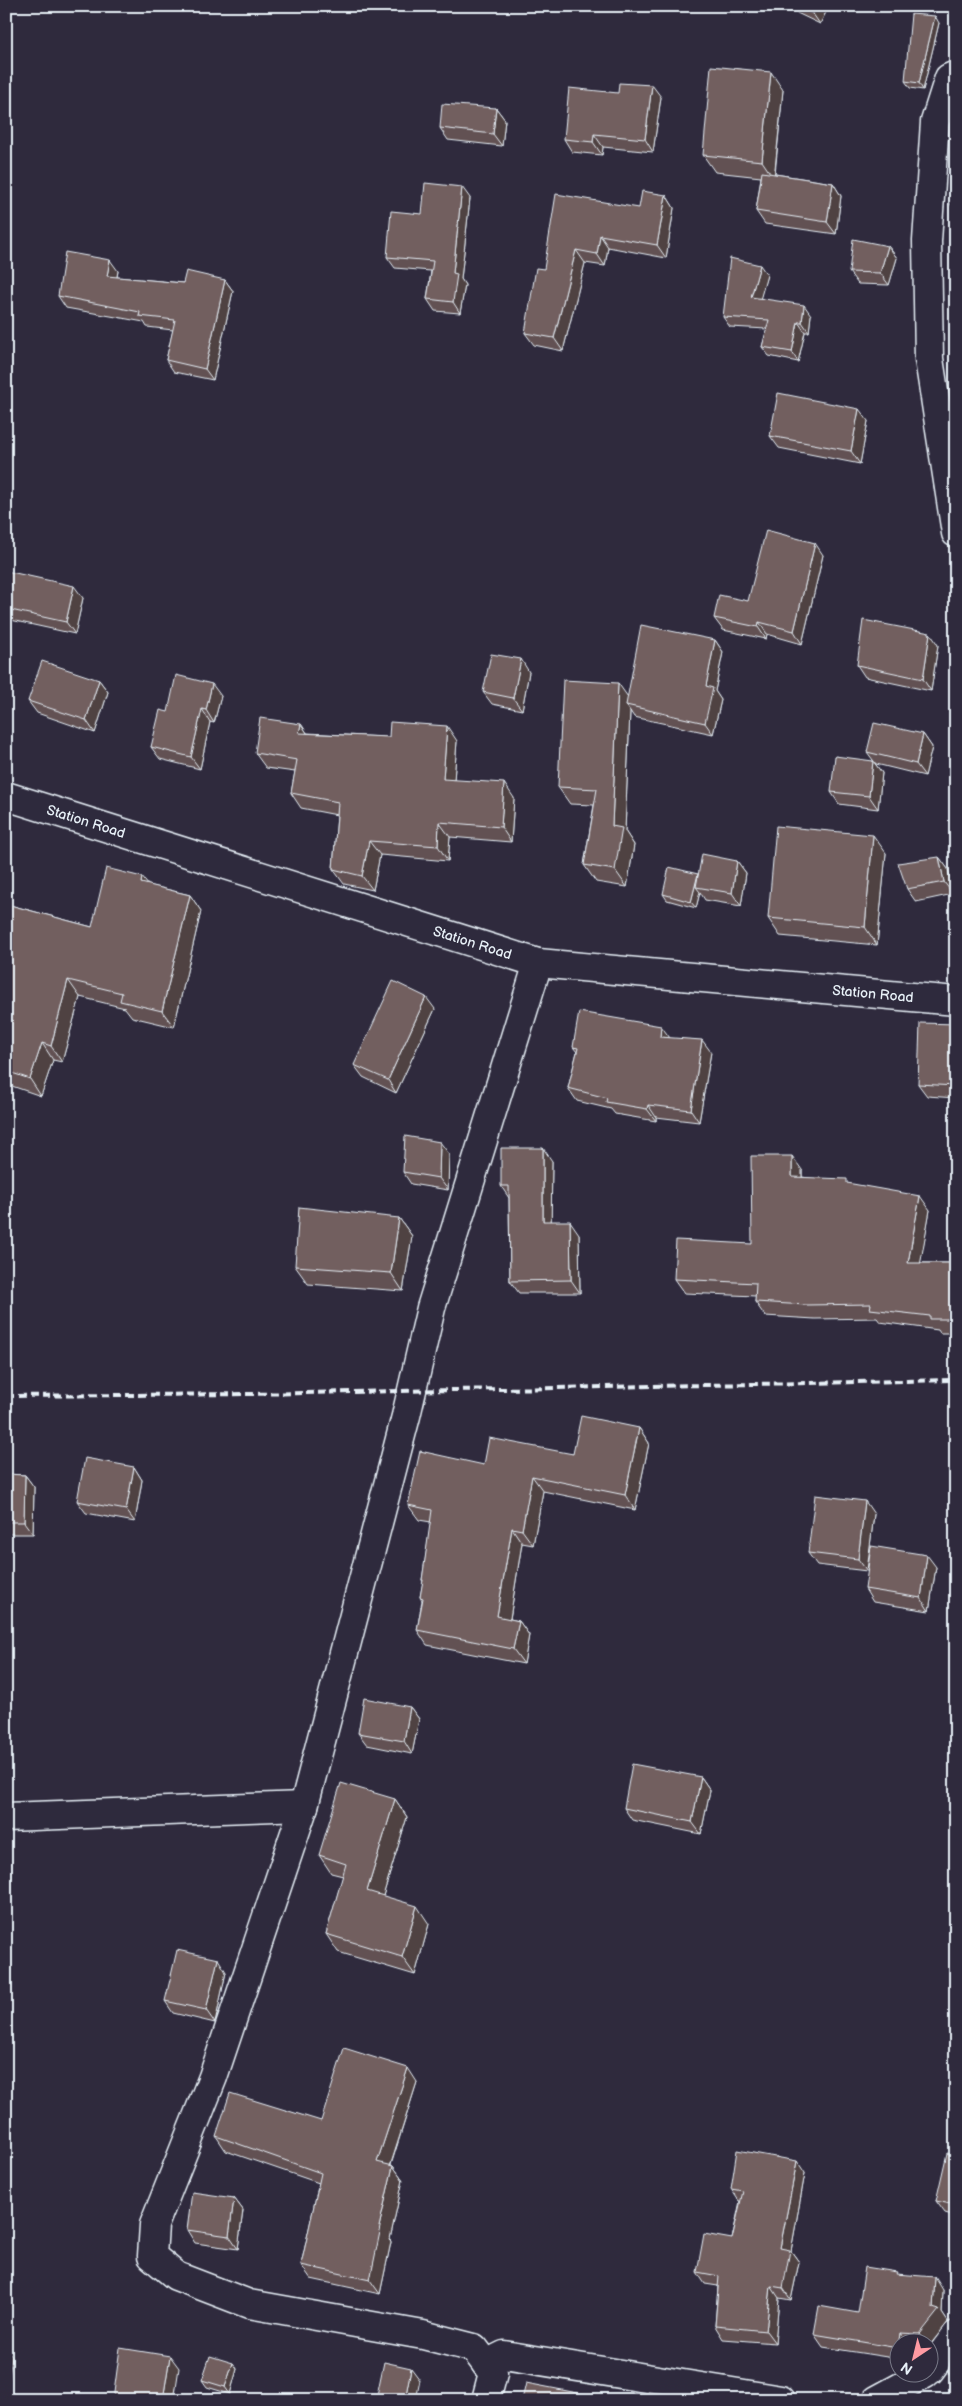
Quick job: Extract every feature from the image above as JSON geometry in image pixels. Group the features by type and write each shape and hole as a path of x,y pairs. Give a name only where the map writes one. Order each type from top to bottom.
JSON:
{"street":[{"path":"956,76 949,78 935,122 927,241 929,359 956,533"},
{"name":"Station Road","path":"6,796 538,963 956,1001"},
{"path":"486,2400 493,2373 474,2348 249,2304 176,2276 152,2256 154,2225 213,2077 304,1806 406,1416 431,1308 538,963"},
{"path":"6,1817 304,1806"},
{"path":"940,2356 956,2334"},
{"path":"486,2364 504,2355 781,2400"},
{"path":"876,2400 906,2384"}],"building":[{"path":"797,6 817,6 813,14"},
{"path":"911,14 935,16 919,83 905,81"},
{"path":"711,66 771,72 762,161 703,155"},
{"path":"619,83 652,85 645,139 594,134 593,142 564,139 569,88 618,93"},
{"path":"442,104 496,108 493,134 440,128"},
{"path":"955,150 956,205 951,205"},
{"path":"762,172 833,183 827,222 756,211"},
{"path":"425,183 462,187 453,273 457,274 453,302 427,299 433,261 387,257 391,211 422,214"},
{"path":"642,191 666,195 657,245 600,235 597,254 576,250 554,338 525,333 536,268 544,269 556,194 639,208"},
{"path":"853,239 888,246 880,273 849,272"},
{"path":"65,252 110,260 107,276 183,283 186,271 225,280 205,369 166,360 175,320 139,316 140,312 58,296"},
{"path":"730,258 760,265 751,297 804,305 802,322 798,322 792,352 762,347 769,320 723,317"},
{"path":"778,393 859,409 851,451 770,436"},
{"path":"766,530 815,543 794,631 759,622 758,627 714,618 719,595 748,601"},
{"path":"6,571 74,586 66,622 6,609"},
{"path":"863,620 930,633 923,679 857,665"},
{"path":"641,625 715,640 706,686 713,688 705,723 626,705"},
{"path":"491,654 521,659 513,698 483,692"},
{"path":"42,661 99,680 86,720 28,701"},
{"path":"176,675 212,684 206,710 202,709 191,757 151,747 160,710 168,712"},
{"path":"563,680 618,683 612,826 622,828 615,870 584,865 597,789 558,787"},
{"path":"260,718 301,724 299,733 389,737 390,722 447,726 443,779 504,783 501,827 439,822 438,846 369,841 362,876 333,869 338,802 291,793 297,760 255,753"},
{"path":"874,723 923,734 916,764 867,752"},
{"path":"835,756 873,761 869,796 831,792"},
{"path":"776,826 873,835 865,927 768,918"},
{"path":"702,854 737,861 732,893 696,887"},
{"path":"939,857 944,882 907,889 898,863"},
{"path":"669,867 698,874 691,902 663,894"},
{"path":"106,868 142,877 141,883 190,895 162,1011 120,1001 122,993 68,980 51,1046 42,1043 30,1079 6,1071 6,904 92,927"},
{"path":"393,981 426,997 388,1080 354,1065"},
{"path":"579,1012 661,1026 660,1037 702,1040 691,1110 648,1105 647,1109 606,1102 607,1098 568,1088 578,1048 573,1047"},
{"path":"920,1023 956,1024 956,1086 918,1084"},
{"path":"405,1136 440,1142 439,1178 403,1172"},
{"path":"501,1148 543,1148 543,1221 570,1221 571,1280 510,1281 509,1186 501,1186"},
{"path":"751,1156 792,1156 792,1177 847,1179 847,1183 920,1196 908,1263 956,1263 956,1319 930,1319 930,1316 870,1309 871,1304 806,1305 755,1302 756,1283 674,1279 676,1240 752,1244"},
{"path":"299,1207 399,1218 391,1273 295,1266"},
{"path":"581,1416 639,1428 625,1495 532,1476 522,1530 512,1528 497,1616 519,1621 513,1649 417,1630 423,1598 420,1597 432,1510 408,1505 420,1451 484,1465 489,1438 573,1454"},
{"path":"85,1458 134,1467 126,1510 77,1501"},
{"path":"6,1474 25,1475 24,1522 6,1522"},
{"path":"815,1495 865,1501 858,1559 808,1553"},
{"path":"871,1546 927,1555 921,1598 865,1589"},
{"path":"364,1698 410,1707 404,1741 358,1733"},
{"path":"632,1764 701,1777 692,1822 624,1808"},
{"path":"341,1783 395,1799 367,1891 417,1906 402,1957 326,1934 346,1864 319,1855"},
{"path":"177,1950 218,1959 206,2010 165,2001"},
{"path":"344,2048 408,2068 377,2162 393,2166 379,2227 381,2227 370,2280 301,2265 321,2173 216,2136 230,2093 321,2121"},
{"path":"737,2150 797,2161 780,2248 790,2250 783,2288 771,2286 766,2331 715,2326 719,2276 697,2272 704,2234 732,2239 743,2191 731,2189"},
{"path":"947,2153 956,2155 956,2205 936,2201"},
{"path":"192,2192 234,2198 229,2236 187,2230"},
{"path":"865,2267 897,2272 896,2274 935,2277 933,2308 939,2310 920,2334 890,2334 890,2347 814,2334 819,2306 858,2313"},
{"path":"956,2337 956,2375 948,2373"},
{"path":"120,2348 170,2356 163,2400 113,2400"},
{"path":"210,2356 233,2363 225,2387 202,2380"},
{"path":"384,2362 411,2368 405,2400 376,2400"},
{"path":"526,2383 588,2395 588,2400 522,2400"},
{"path":"648,2392 714,2399 647,2400"}],"railway":[{"path":"6,1396 251,1394 956,1380"}]}
